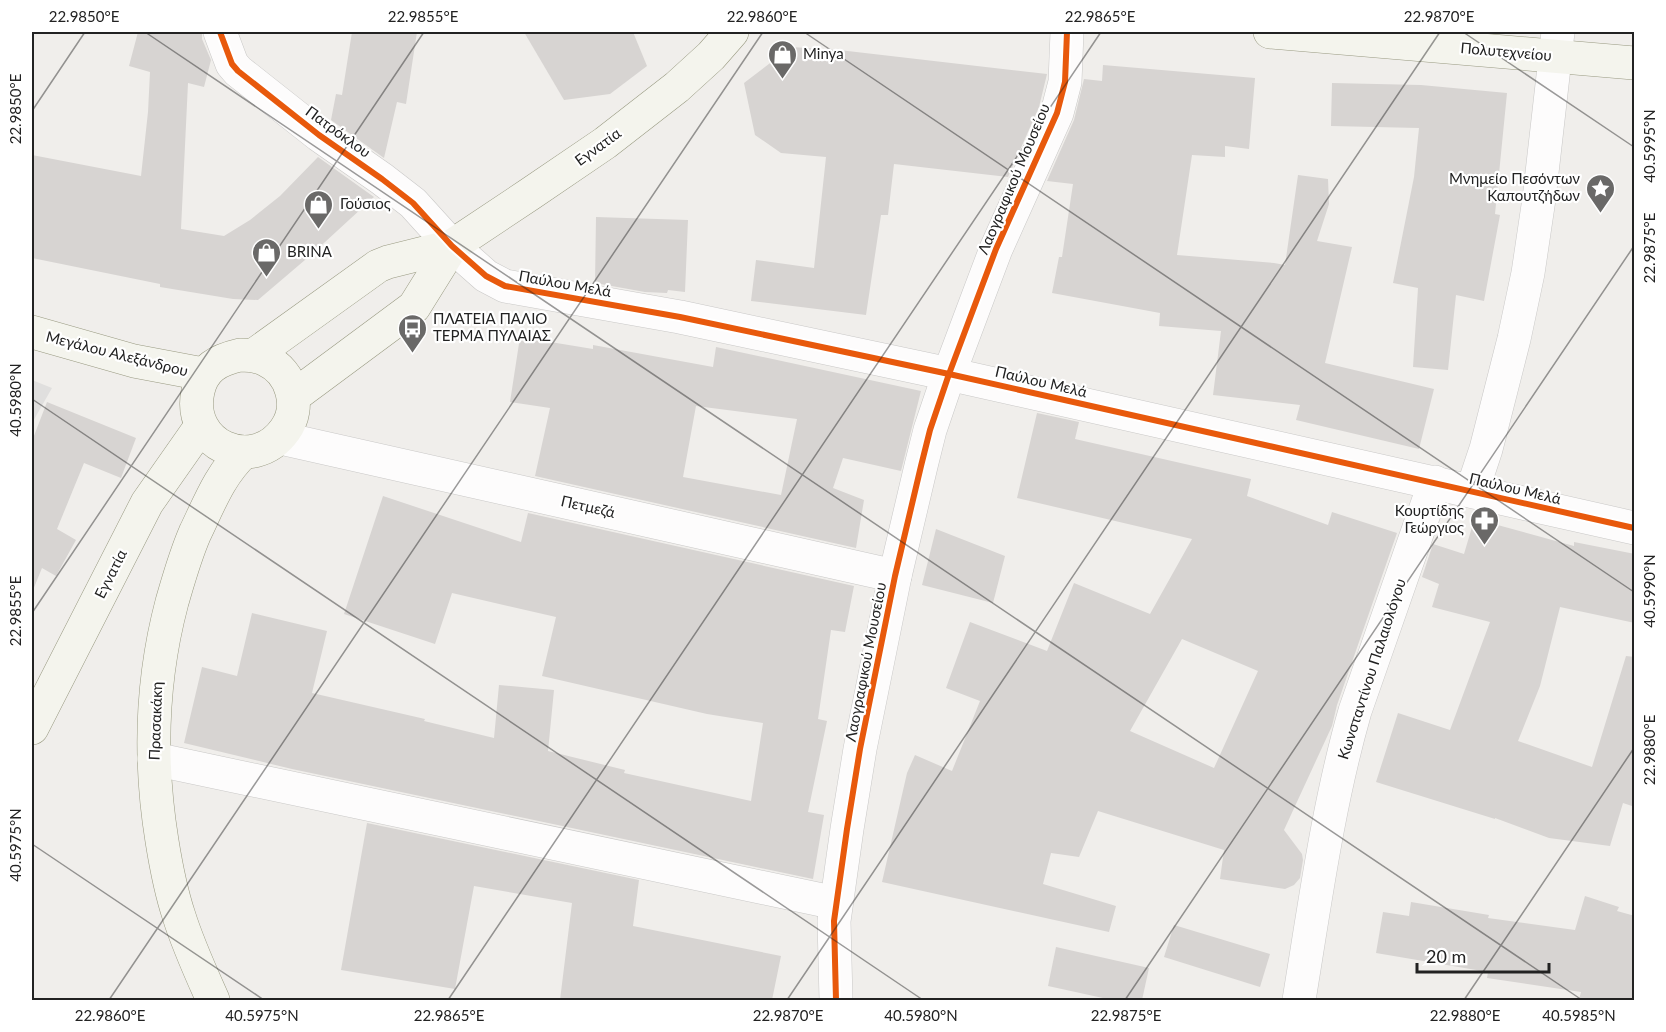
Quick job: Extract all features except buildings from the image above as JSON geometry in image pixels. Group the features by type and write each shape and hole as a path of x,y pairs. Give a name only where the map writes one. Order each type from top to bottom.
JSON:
{"street":[{"name":"Πατρόκλου","path":"220,32 232,64 238,71 413,203 452,246"},
{"name":"Εγνατία","path":"254,356 378,266 452,246 577,163 676,87 711,56 732,32"},
{"name":"Λαογραφικού Μουσείου","path":"836,1000 834,933 836,903 860,749 926,447 949,374 996,249 1057,113 1065,81 1067,32"},
{"name":"Πολυτεχνείου","path":"1270,32 1556,44 1635,63"},
{"path":"1472,491 1486,449 1528,273 1539,199 1556,44"},
{"name":"Εγνατία","path":"294,396 414,307 452,246"},
{"name":"Παύλου Μελά","path":"452,246 486,276 505,286 680,317 949,374 1635,528"},
{"name":"Μεγάλου Αλεξάνδρου","path":"32,332 134,361 203,375"},
{"path":"240,355 254,356 268,361 280,370 289,382 294,396 293,411 289,426 270,446 257,451 231,451 219,445 201,426 196,413 196,400 203,375 226,358 240,355"},
{"name":"Εγνατία","path":"32,728 147,503 201,426"},
{"name":"Πετμεζά","path":"280,438 896,576"},
{"name":"Πρασακάκη","path":"213,1000 188,942 173,898 159,825 153,759 154,703 157,673 167,624 186,554 215,490 232,464 244,452"},
{"name":"Κωνσταντίνου Παλαιολόγου","path":"1299,1000 1329,820 1344,749 1355,711 1436,482"},
{"path":"153,759 836,903"}],"shaded area":[{"path":"32,380 52,388 32,423"}],"cycle path":[{"path":"220,32 232,64 238,71 319,135 413,203 452,246 486,276 505,286 680,317 949,374 1634,528"},
{"path":"836,1000 834,921 847,829 860,749 895,576 921,466 930,430 949,374 996,249 1057,113 1065,82 1067,32"}],"place":[{"name":"Minya","path":"782,80"},
{"name":"Μνημείο Πεσόντων Καπουτζήδων","path":"1601,214"},
{"name":"Γούσιος","path":"319,230"},
{"name":"BRINA","path":"266,278"},
{"name":"ΠΛΑΤΕΙΑ ΠΑΛΙΟ ΤΕΡΜΑ ΠΥΛΑΙΑΣ","path":"412,354"},
{"name":"Κουρτίδης Γεώργιος","path":"1485,546"}]}
